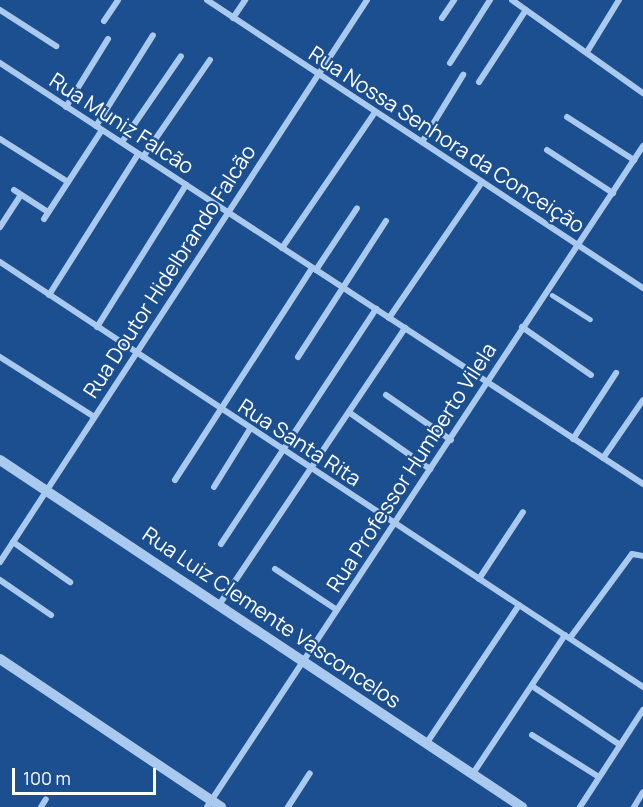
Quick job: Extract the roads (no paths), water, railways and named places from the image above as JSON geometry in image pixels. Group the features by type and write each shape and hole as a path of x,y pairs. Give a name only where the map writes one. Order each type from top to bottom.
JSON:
{"street":[{"path":"104,21 118,0"},
{"name":"Rua Nossa Senhora da Conceição","path":"207,0 643,288"},
{"path":"233,18 245,0"},
{"name":"Rua Doutor Hidelbrando Falcão","path":"0,562 93,416 367,0"},
{"path":"442,18 454,0"},
{"path":"450,63 489,0"},
{"path":"513,0 643,93"},
{"path":"586,52 619,0"},
{"path":"0,10 56,46"},
{"path":"479,82 526,10"},
{"path":"44,219 153,35"},
{"path":"66,106 108,39"},
{"path":"122,142 181,56"},
{"path":"49,295 141,155 210,60"},
{"name":"Rua Muniz Falcão","path":"0,63 643,484"},
{"path":"422,142 463,75"},
{"path":"282,248 375,112"},
{"path":"567,117 634,160"},
{"path":"0,139 68,182"},
{"name":"Rua Professor Humberto Vilela","path":"213,805 337,610 489,383 522,327 549,293 577,243 643,146"},
{"path":"547,150 613,193"},
{"path":"389,318 482,182"},
{"path":"97,327 186,185"},
{"path":"14,190 48,213"},
{"path":"0,227 21,195"},
{"path":"175,480 314,269 357,208"},
{"path":"298,357 386,221"},
{"name":"Rua Santa Rita","path":"0,262 221,411 643,687"},
{"path":"221,543 280,449 376,309"},
{"path":"522,327 591,375"},
{"path":"219,605 405,328"},
{"path":"0,357 93,416"},
{"path":"573,439 616,373"},
{"path":"386,395 451,440"},
{"path":"603,458 643,400"},
{"path":"350,412 430,469"},
{"path":"214,487 250,429"},
{"name":"Rua Luiz Clemente Vasconcelos","path":"0,460 522,807"},
{"path":"479,579 523,512"},
{"path":"13,542 70,582"},
{"path":"472,775 532,686 632,554 643,556"},
{"path":"275,569 337,610"},
{"path":"0,580 51,615"},
{"path":"426,744 519,605"},
{"path":"0,659 213,805"},
{"path":"532,686 620,745"},
{"path":"580,807 643,710"},
{"path":"532,735 599,777"},
{"path":"288,807 310,773"},
{"path":"634,807 643,792"},
{"path":"40,807 46,799"}],"lane":[{"path":"549,293 590,319"}]}
